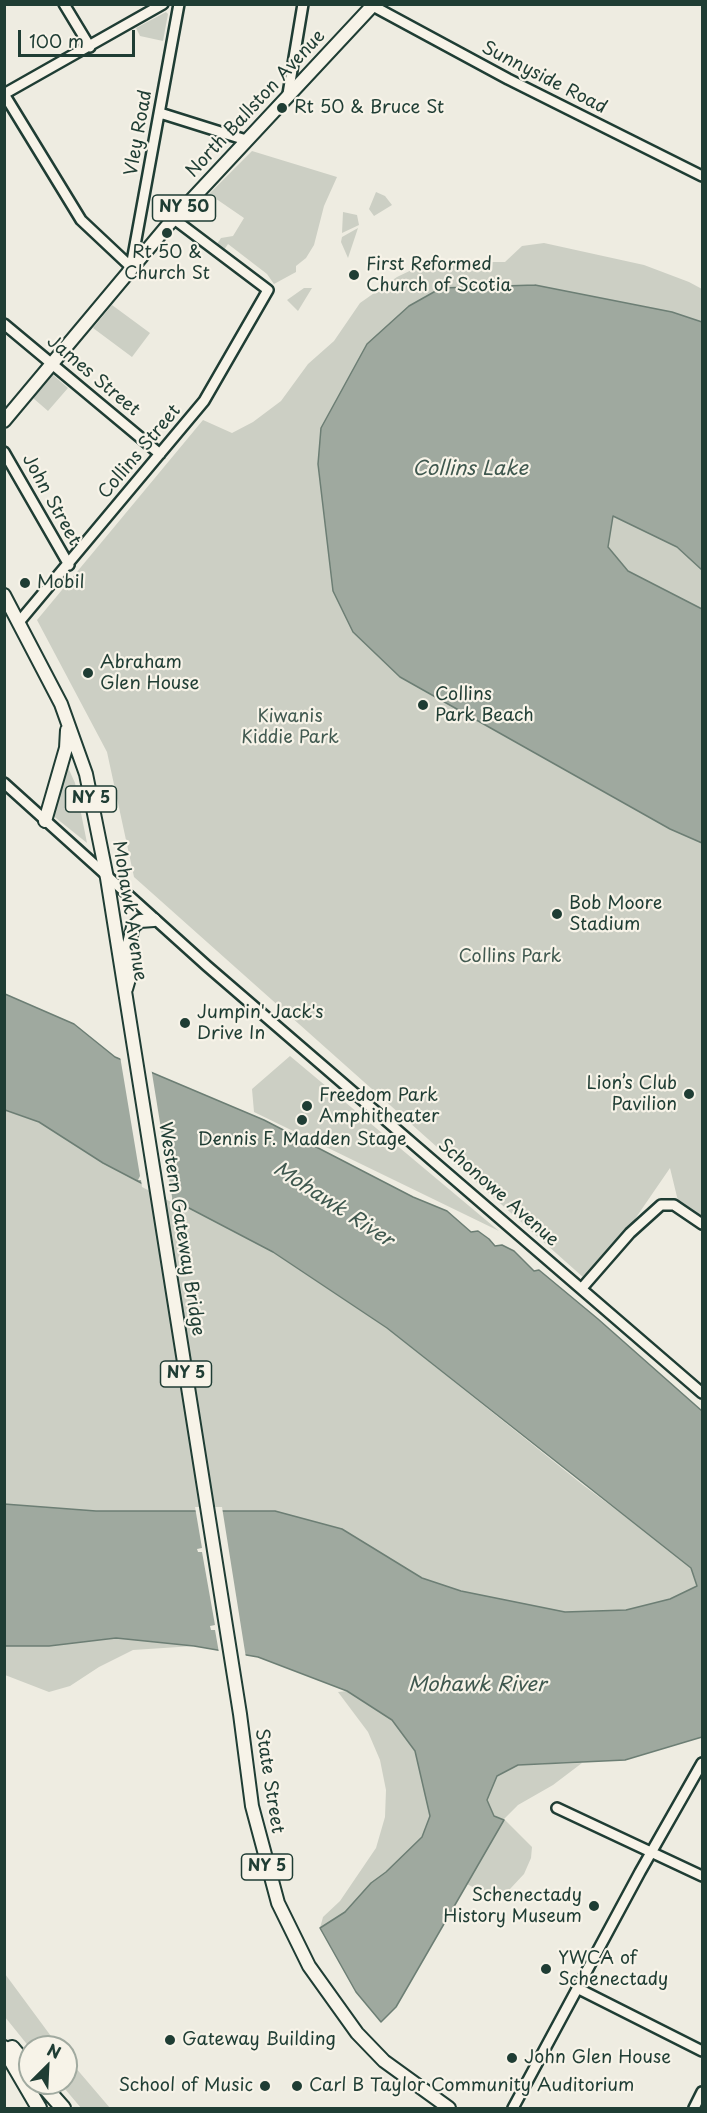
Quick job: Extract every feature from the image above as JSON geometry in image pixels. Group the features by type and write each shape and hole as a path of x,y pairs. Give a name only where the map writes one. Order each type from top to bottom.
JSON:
{"highway":[{"path":"4,2039 18,2056"},
{"path":"4,2048 39,2109"},
{"path":"51,2095 63,2109"}],"main road":[{"name":"North Ballston Avenue","path":"4,421 131,267 288,94 374,5"},
{"name":"Mohawk Avenue","path":"4,596 61,704 86,774 107,878 132,1035"},
{"path":"45,821 66,748 68,723"},
{"path":"124,996 131,972 128,948 133,927 140,921 154,920"},
{"name":"Western Gateway Bridge","path":"132,1035 240,1714"},
{"name":"State Street","path":"240,1714 252,1806 264,1858 278,1903 309,1966 357,2033 384,2061 449,2109"}],"street":[{"path":"64,4 90,47"},
{"path":"131,267 81,220 4,94 163,4"},
{"name":"Vley Road","path":"131,267 178,4"},
{"path":"288,94 303,4"},
{"name":"Sunnyside Road","path":"374,5 508,79 702,176"},
{"path":"160,113 246,140"},
{"name":"Collins Street","path":"19,622 204,401 268,290 174,219"},
{"name":"James Street","path":"4,324 160,454"},
{"name":"John Street","path":"4,452 69,565"},
{"name":"Schonowe Avenue","path":"4,783 154,920 702,1393"},
{"path":"582,1288 630,1233 661,1205 674,1205 702,1224"},
{"path":"513,2109 651,1852 702,1763"},
{"path":"557,1808 702,1876"},
{"path":"577,1988 702,2051"},
{"path":"694,2109 702,2092"}],"green space":[{"path":"166,12 168,14 163,41 140,36 136,28"},
{"path":"252,151 337,177 324,206 314,245 306,258 296,266 296,272 274,284 267,274 228,244 224,250 217,244 221,238 233,236 244,218 209,194"},
{"path":"376,192 385,196 392,205 374,216 369,209"},
{"path":"343,212 357,215 359,225 342,233"},
{"path":"358,228 348,258 341,242 342,237"},
{"name":"Collins Park","path":"544,243 644,265 689,282 702,289 702,322 672,312 535,285 441,288 409,306 318,464 327,531 353,632 400,677 670,829 702,843 702,1216 678,1201 670,1168 635,1219 584,1278 134,877 107,752 37,620 203,420 232,433 253,422 281,401 308,364 334,341 360,303 397,277 422,265 505,262 522,246"},
{"path":"304,288 312,288 298,311 287,300"},
{"path":"112,305 150,333 132,357 93,328"},
{"path":"52,374 68,388 48,411 33,398"},
{"path":"613,516 677,547 702,570 702,609 628,571 608,547"},
{"path":"66,763 75,783 87,843 51,814"},
{"path":"290,1056 499,1231 254,1112 252,1089"},
{"path":"4,1110 39,1122 103,1163 273,1252 387,1328 583,1485 665,1546 691,1568 697,1586 670,1599 626,1610 565,1612 461,1591 422,1578 342,1529 275,1511 96,1511 5,1504"},
{"path":"116,1638 194,1646 133,1650 99,1667 70,1686 49,1692 5,1675 4,1646 49,1646"},
{"path":"347,1691 392,1720 415,1751 463,1798 324,1935 320,1928 323,1917 340,1901 376,1848 385,1817 386,1790 380,1760 368,1732 338,1692"},
{"path":"582,1763 553,1785 518,1805 504,1819 532,1847 531,1858 524,1874 510,1889 498,1894 480,1891 467,1884 503,1820 494,1816 487,1799 497,1776 518,1765"},
{"path":"5,1974 50,2035 20,2035 5,2017"},
{"path":"78,2070 110,2108 81,2108 70,2095 78,2095"}],"water":[{"name":"Collins Lake","path":"535,285 672,312 702,322 702,570 677,547 613,516 608,547 628,571 702,609 702,843 670,829 400,677 353,632 333,591 318,464 321,428 367,344 409,306 441,288"},
{"name":"Mohawk River","path":"5,994 74,1024 115,1057 264,1120 413,1197 447,1211 471,1232 478,1231 495,1246 502,1245 514,1251 534,1271 539,1270 598,1319 702,1411 702,1737 625,1760 518,1765 497,1776 487,1800 494,1816 504,1820 396,2007 381,2022 356,1992 320,1928 345,1912 371,1883 386,1872 422,1837 430,1816 415,1751 392,1720 347,1691 258,1657 194,1646 116,1638 49,1646 5,1646 4,1504 96,1511 275,1511 342,1529 422,1578 461,1591 565,1612 626,1610 670,1599 697,1586 691,1568 387,1328 273,1252 103,1163 39,1122 5,1110"}],"pier":[{"path":"120,1056 151,1067 173,1203 142,1187 141,1180 138,1180 140,1176"},
{"path":"195,1507 222,1507 246,1658 219,1653 215,1630 211,1630 210,1626 215,1625 202,1552 198,1552 197,1549 202,1548"}],"place":[{"name":"Rt 50 & Bruce St","path":"282,108"},
{"name":"Rt 50 & Church St","path":"167,233"},
{"name":"First Reformed Church of Scotia","path":"354,275"},
{"name":"Mobil","path":"25,583"},
{"name":"Abraham Glen House","path":"88,673"},
{"name":"Collins Park Beach","path":"423,705"},
{"name":"Bob Moore Stadium","path":"557,914"},
{"name":"Jumpin' Jack's Drive In","path":"185,1023"},
{"name":"Lion’s Club Pavilion","path":"689,1094"},
{"name":"Freedom Park Amphitheater","path":"307,1106"},
{"name":"Dennis F. Madden Stage","path":"302,1120"},
{"name":"Schenectady History Museum","path":"594,1906"},
{"name":"YWCA of Schenectady","path":"546,1969"},
{"name":"Gateway Building","path":"170,2040"},
{"name":"John Glen House","path":"512,2058"},
{"name":"School of Music","path":"265,2086"},
{"name":"Carl B Taylor Community Auditorium","path":"297,2086"}],"park label":[{"name":"Kiwanis Kiddie Park","path":"290,727"}]}
